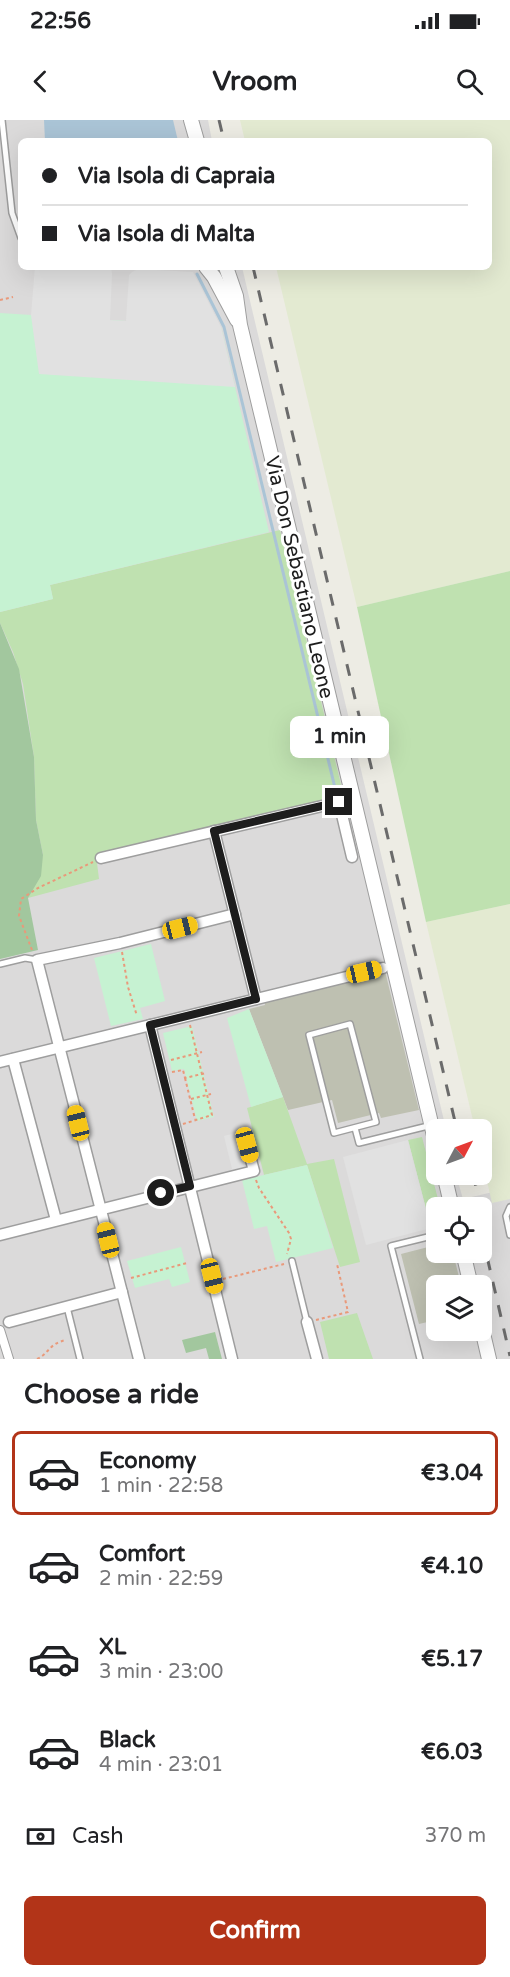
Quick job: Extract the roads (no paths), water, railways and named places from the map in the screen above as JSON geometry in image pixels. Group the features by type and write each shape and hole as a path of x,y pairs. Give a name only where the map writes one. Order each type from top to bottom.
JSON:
{"street":[{"path":"191,120 196,138"},
{"name":"Via Don Sebastiano Leone","path":"212,270 240,325"},
{"name":"Via Don Sebastiano Leone","path":"227,270 236,296 240,325 431,1119"},
{"path":"101,858 339,802 352,857"},
{"path":"214,831 256,999"},
{"path":"139,1359 37,960 120,943 235,914"},
{"path":"0,1062 383,968"},
{"path":"145,1027 190,1186 232,1359"},
{"path":"13,1059 56,1220"},
{"path":"0,1235 254,1171 247,1145"},
{"path":"5,1323 122,1292"},
{"path":"308,1322 316,1359"},
{"path":"0,1330 9,1359"},
{"path":"485,1341 489,1359"}],"lane":[{"path":"2,120 12,213 18,230"},
{"path":"0,964 25,958 37,960"},
{"path":"350,1024 375,1122 355,1128 334,1133 309,1035 350,1024"},
{"path":"355,1128 359,1143 426,1126"},
{"path":"510,1207 506,1216 510,1235"},
{"path":"420,1359 391,1246 426,1237"},
{"path":"288,1261 308,1322"},
{"path":"67,1307 80,1359"}],"water":[{"path":"44,120 173,120 177,138 45,138"}],"waterway":[{"path":"197,274 224,327 335,788"}],"railway":[{"path":"219,120 223,138"},
{"path":"254,270 454,1119"},
{"path":"476,1185 478,1197"},
{"path":"488,1263 510,1356"}]}
